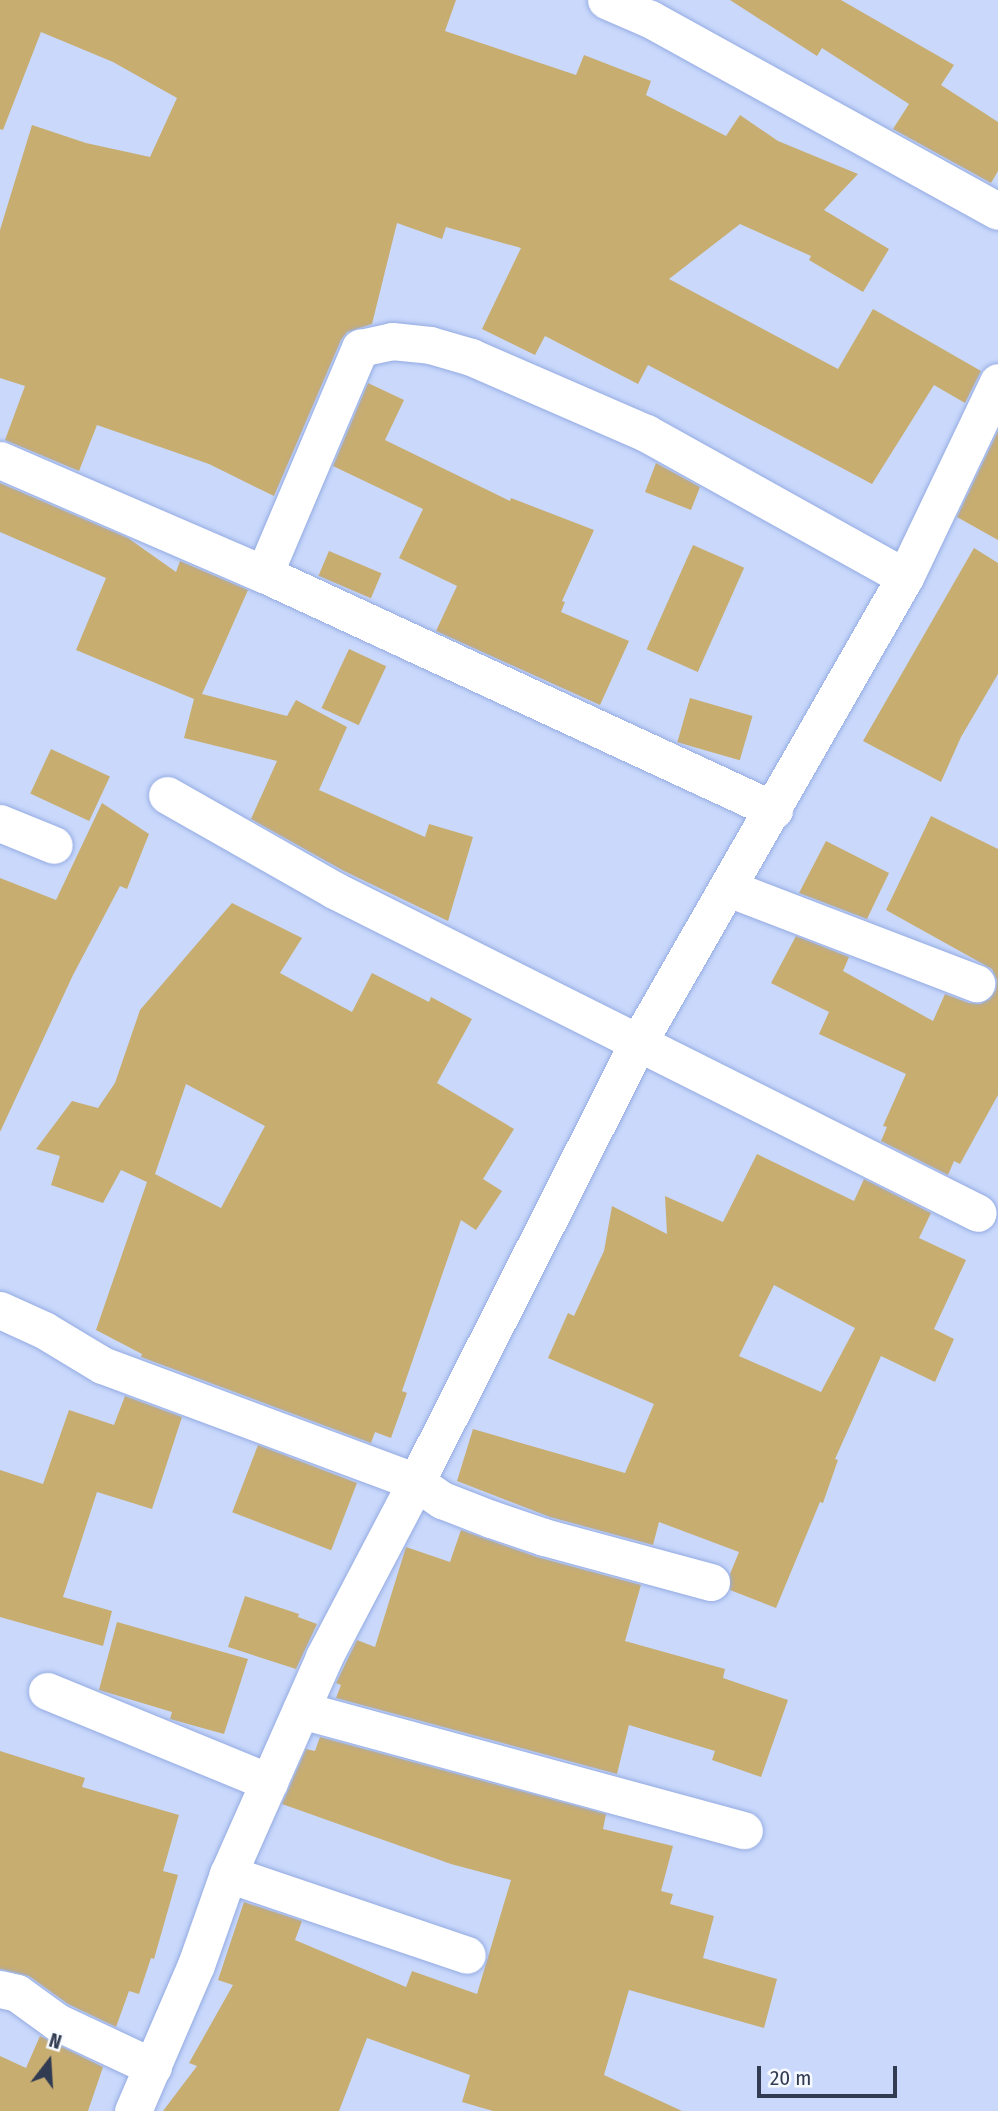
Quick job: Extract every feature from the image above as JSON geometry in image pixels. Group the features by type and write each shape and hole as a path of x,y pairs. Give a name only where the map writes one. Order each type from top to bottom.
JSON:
{"street":[{"path":"606,0 650,19 998,211"},
{"path":"264,574 360,348 392,341 430,345 471,357 646,433 905,577"},
{"path":"134,2111 196,1965 228,1874 324,1657 416,1482 639,1041 774,810 905,577 993,405"},
{"path":"0,460 264,574 774,810"},
{"path":"167,795 334,890 978,1213"},
{"path":"0,823 54,845"},
{"path":"728,888 976,983"},
{"path":"0,1310 44,1330 102,1365 416,1482 442,1500 491,1519 544,1537 711,1582"},
{"path":"47,1691 269,1782"},
{"path":"301,1710 744,1830"},
{"path":"228,1874 467,1955"},
{"path":"0,1989 17,1993 46,2016 153,2067"}],"building":[{"path":"0,0 456,0 445,31 576,75 584,55 651,81 646,95 726,136 740,115 778,141 858,174 824,210 889,249 863,292 809,260 811,256 740,224 669,279 838,369 873,309 981,371 965,403 934,385 872,484 648,365 638,384 545,336 535,355 482,329 521,248 446,227 442,239 397,223 372,324 347,332 341,340 274,496 209,464 97,425 79,471 5,440 25,386 0,378 0,230 32,125 86,143 150,157 177,98 113,62 41,32 3,130 0,129"},
{"path":"730,0 841,0 954,65 941,85 998,122 998,171 991,183 893,129 909,104 822,48 817,56"},
{"path":"368,383 404,400 385,440 510,501 511,498 594,530 562,601 565,602 561,612 629,641 600,705 436,631 457,586 399,558 423,509 333,466"},
{"path":"998,431 998,540 957,517"},
{"path":"656,463 700,487 691,510 645,492"},
{"path":"0,483 128,538 176,572 180,561 248,590 202,694 287,716 296,700 347,727 319,790 425,837 429,824 473,837 448,921 344,871 251,819 277,761 184,738 194,699 76,650 106,578 0,532"},
{"path":"693,545 744,568 698,672 647,649"},
{"path":"974,548 998,563 998,674 961,737 941,782 863,741"},
{"path":"329,551 381,573 371,598 318,576"},
{"path":"349,649 386,666 359,725 322,708"},
{"path":"690,698 752,716 740,760 677,742"},
{"path":"51,749 110,776 89,821 30,793"},
{"path":"102,803 149,834 127,889 120,886 73,975 0,1132 0,878 56,900"},
{"path":"931,816 998,849 998,1095 960,1164 954,1161 948,1175 881,1141 887,1127 883,1126 906,1074 819,1034 829,1012 771,983 796,936 849,957 843,971 933,1021 945,994 969,1003 980,1004 990,999 996,990 997,980 992,969 886,910"},
{"path":"826,841 889,873 867,919 799,893"},
{"path":"232,903 302,938 280,973 352,1012 372,973 429,1002 431,997 472,1019 437,1083 514,1129 483,1179 502,1191 476,1230 461,1220 402,1391 407,1393 391,1438 375,1432 371,1443 141,1357 142,1354 96,1330 147,1182 121,1170 103,1203 51,1185 60,1156 36,1149 72,1101 98,1108 115,1083 140,1010","holes":["186,1084 265,1126 221,1208 155,1174"]},
{"path":"757,1154 854,1201 864,1179 931,1213 919,1238 966,1260 934,1329 954,1339 935,1382 881,1356 835,1459 838,1460 823,1503 820,1502 776,1608 730,1590 730,1574 739,1552 659,1522 653,1545 550,1517 457,1481 473,1429 625,1473 654,1404 548,1358 568,1313 574,1316 604,1251 612,1206 667,1234 665,1196 723,1222","holes":["774,1285 855,1328 821,1392 739,1356"]},
{"path":"125,1396 182,1417 152,1509 97,1492 63,1597 112,1611 103,1646 0,1617 0,1470 43,1484 69,1410 114,1425"},
{"path":"258,1445 357,1483 331,1550 232,1512"},
{"path":"461,1530 537,1557 641,1585 625,1641 725,1669 723,1678 788,1700 761,1777 712,1760 715,1751 629,1725 617,1774 336,1698 341,1685 336,1683 357,1640 375,1647 406,1547 450,1562"},
{"path":"245,1596 299,1614 298,1617 317,1624 296,1669 228,1647"},
{"path":"117,1622 248,1659 224,1734 170,1719 172,1712 99,1690"},
{"path":"320,1737 606,1814 603,1829 673,1846 661,1891 673,1894 670,1904 714,1916 703,1958 777,1979 764,2028 629,1990 604,2075 682,2111 493,2111 462,2102 470,2075 367,2038 339,2111 163,2111 197,2066 189,2063 233,1985 218,1980 244,1902 302,1921 295,1940 406,1987 412,1971 477,1994 511,1880 451,1864 282,1804 306,1749 315,1751"},
{"path":"0,1751 85,1778 82,1787 179,1815 163,1871 178,1875 154,1959 151,1958 139,1994 129,1991 116,2027 68,2004 29,1976 0,1969"},
{"path":"40,2036 103,2067 88,2111 0,2111 0,2056 26,2068"}]}
